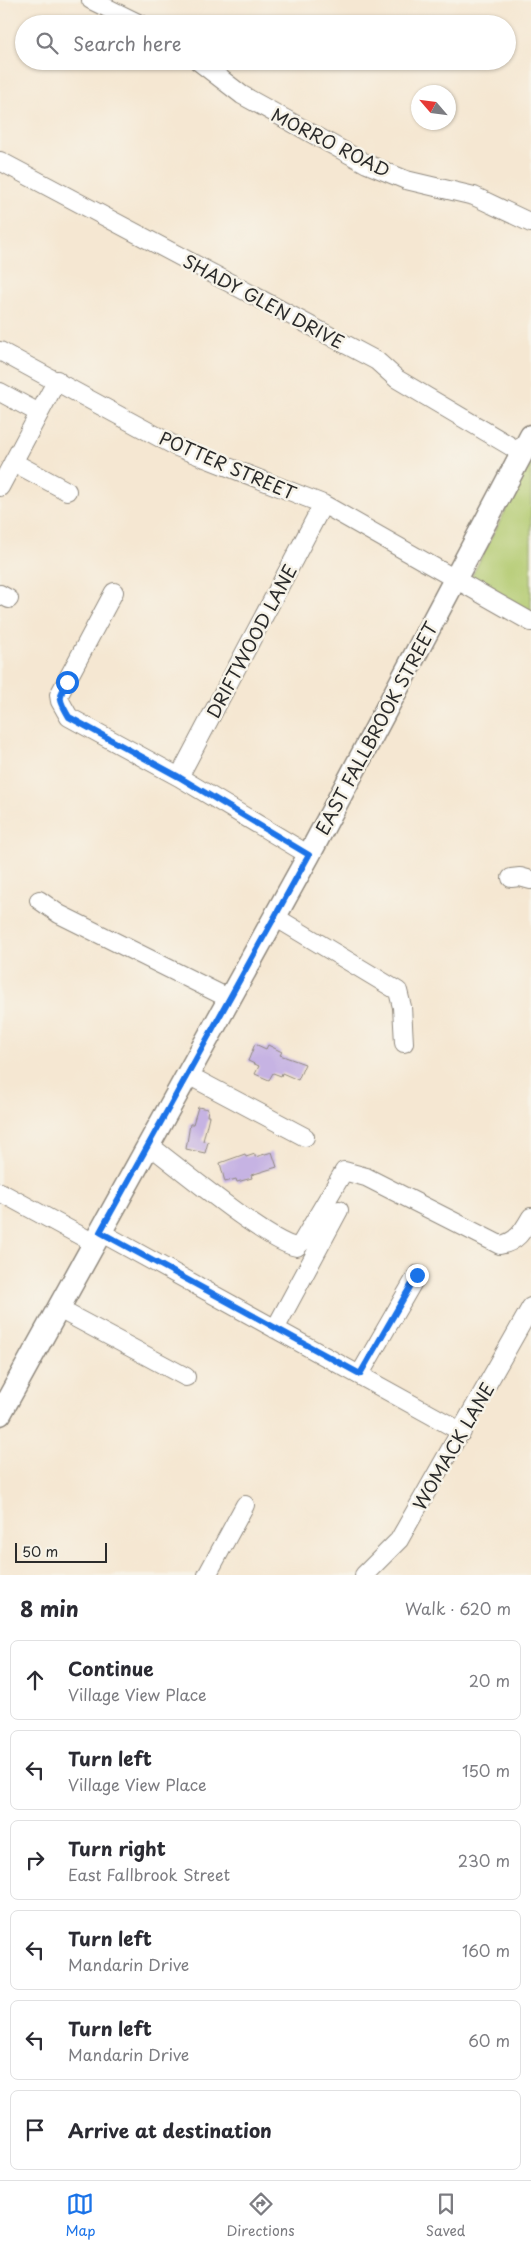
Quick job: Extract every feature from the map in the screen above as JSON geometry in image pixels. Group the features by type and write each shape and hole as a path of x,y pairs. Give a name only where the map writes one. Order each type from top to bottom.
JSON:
{"main road":[{"name":"EAST FALLBROOK STREET","path":"0,1414 7,1387 57,1308 230,999 309,855 526,444"}],"street":[{"path":"91,0 122,15"},
{"name":"MORRO ROAD","path":"210,70 242,95 366,164 406,180 474,196 531,223"},
{"name":"SHADY GLEN DRIVE","path":"0,161 376,361 398,379 526,444"},
{"name":"POTTER STREET","path":"0,351 178,447 323,504 531,622"},
{"path":"0,487 56,380"},
{"path":"0,392 39,413"},
{"path":"13,462 68,491"},
{"name":"DRIFTWOOD LANE","path":"179,777 323,504"},
{"path":"114,592 60,695 60,701 69,717 179,777 309,855"},
{"path":"512,878 520,876 531,880"},
{"path":"39,900 59,914 230,999"},
{"path":"275,917 398,991 402,1007 404,1043"},
{"path":"188,1075 305,1137"},
{"path":"149,1144 260,1229 288,1246 297,1247 302,1242 344,1171 366,1177 500,1245 509,1244 517,1239 531,1217"},
{"path":"0,1192 97,1237 275,1329 360,1374 462,1432"},
{"path":"275,1329 339,1210"},
{"path":"360,1374 417,1275"},
{"path":"57,1308 186,1377"},
{"name":"WOMACK LANE","path":"364,1575 399,1540 531,1308"},
{"path":"207,1575 245,1505"}],"green space":[{"path":"531,461 531,620 467,585"}],"building":[{"path":"255,1044 266,1049 268,1045 282,1052 280,1055 305,1064 298,1080 282,1073 281,1076 273,1073 269,1080 255,1074 259,1066 248,1061"},
{"path":"198,1107 208,1109 207,1116 209,1116 203,1141 208,1142 205,1153 186,1149 190,1124 193,1124"},
{"path":"272,1152 277,1167 251,1175 252,1178 237,1182 236,1179 225,1182 220,1163 245,1154 246,1157 255,1154 255,1157"}],"route":[{"path":"67,682 60,695 60,701 69,717 179,777 309,855 100,1232 360,1374 417,1275"}]}
